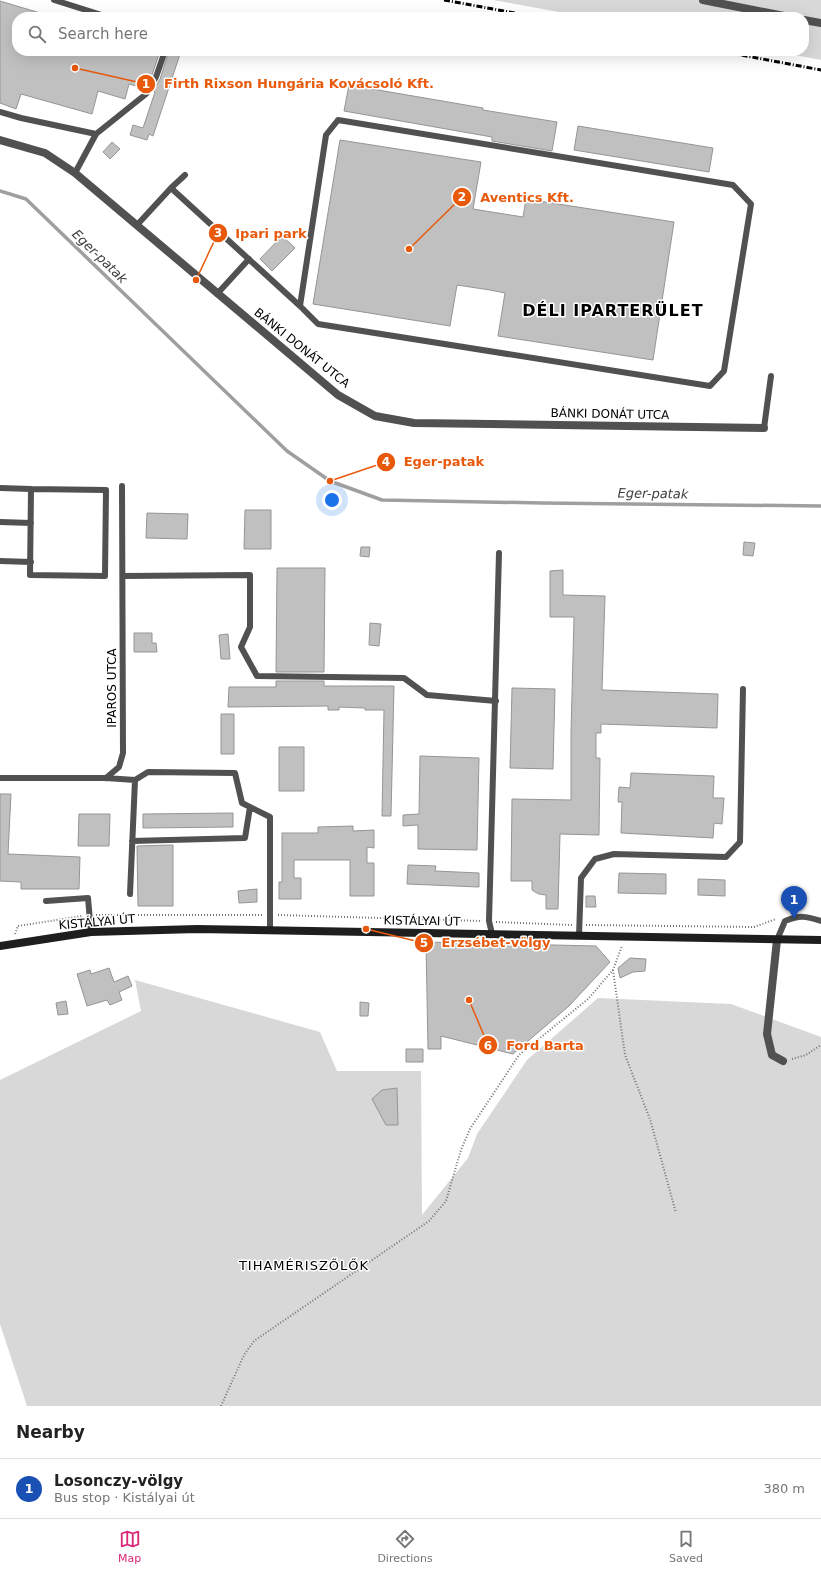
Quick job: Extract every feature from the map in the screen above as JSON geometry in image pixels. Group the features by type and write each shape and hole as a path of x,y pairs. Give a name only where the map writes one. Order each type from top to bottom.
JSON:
{"main road":[{"name":"KISTÁLYAI ÚT","path":"0,946 90,932 197,929 821,940"}],"street":[{"path":"703,0 764,12"},
{"path":"809,21 821,23"},
{"name":"BÁNKI DONÁT UTCA","path":"0,140 45,153 75,173 338,395 375,416 414,423 764,428"},
{"path":"777,940 767,1034 772,1055 784,1061"}],"lane":[{"path":"54,0 92,12"},
{"path":"75,173 96,134 146,94 156,77 163,56"},
{"path":"0,112 96,134"},
{"path":"171,188 318,324 710,386 724,371 751,204 733,185 338,120 326,135 300,306"},
{"path":"137,225 185,175"},
{"path":"217,294 249,259"},
{"path":"764,428 771,376"},
{"name":"IPAROS UTCA","path":"106,778 119,767 123,753 122,486"},
{"path":"0,488 106,490 105,576 30,575 31,489"},
{"path":"0,522 31,523"},
{"path":"492,934 490,921 499,553"},
{"path":"0,561 31,562"},
{"path":"123,576 250,575 250,627 241,646 257,676 404,678 427,696 496,701"},
{"path":"579,936 581,878 595,859 614,854 726,857 740,842 743,689"},
{"path":"0,778 106,778 135,780 148,772 236,773 242,803 270,817 270,930"},
{"path":"130,894 135,780"},
{"path":"132,841 245,838 250,807"},
{"path":"46,901 88,898 90,932"},
{"path":"777,940 785,921 798,916 810,917 821,921"}],"path":[{"path":"18,926 89,915 270,915 580,925 754,927 780,917"},
{"path":"221,1406 244,1355 254,1341 429,1221 446,1201 461,1150 470,1129 519,1055 588,999 613,970 625,937"},
{"path":"613,970 625,1055 650,1119 676,1213"},
{"path":"784,1061 806,1055 821,1045"}],"shaded area":[{"path":"493,0 821,0 821,60 800,56 809,56 809,12 559,12"},
{"path":"135,980 320,1032 337,1071 421,1071 422,1215 468,1158 477,1134 527,1060 598,998 731,1004 821,1037 821,1406 27,1406 0,1324 0,1080 141,1011"}],"building":[{"path":"0,1 37,12 12,12 12,56 158,56 152,75 144,88 129,84 125,99 98,91 92,114 21,94 16,109 0,103"},
{"path":"167,56 179,56 153,136 149,134 147,140 130,135 133,125 143,128 155,92 153,91 160,79"},
{"path":"349,85 557,122 552,151 492,141 492,137 344,111"},
{"path":"578,126 713,148 709,172 574,150"},
{"path":"340,140 481,162 473,209 523,217 526,199 674,222 653,360 498,336 505,293 490,290 457,285 450,326 313,304"},
{"path":"112,142 120,149 110,159 103,152"},
{"path":"282,236 295,248 272,271 260,259"},
{"path":"245,510 271,510 271,549 244,549"},
{"path":"147,513 188,514 187,539 146,538"},
{"path":"744,542 755,543 753,556 743,555"},
{"path":"361,547 370,547 369,557 360,556"},
{"path":"277,568 325,568 324,672 276,672"},
{"path":"563,570 563,595 605,596 602,690 718,694 717,728 601,724 601,733 596,733 596,758 600,758 599,835 560,834 558,909 546,909 546,895 539,894 532,890 532,881 511,881 512,799 571,800 574,617 550,617 550,571"},
{"path":"370,623 381,624 379,646 369,645"},
{"path":"134,633 152,633 152,643 156,643 157,652 134,652"},
{"path":"228,634 230,659 221,659 219,635"},
{"path":"276,681 324,681 324,686 394,686 391,816 382,816 384,710 365,710 365,708 339,707 339,710 328,710 328,706 228,707 229,687 276,687"},
{"path":"512,688 555,689 553,769 510,768"},
{"path":"221,714 234,714 234,754 221,754"},
{"path":"279,747 304,747 304,791 279,791"},
{"path":"420,756 479,758 477,850 418,849 418,825 403,826 403,815 419,814"},
{"path":"631,773 714,776 713,798 724,798 722,824 714,823 713,838 621,833 622,802 618,802 619,787 630,788"},
{"path":"0,794 11,794 8,854 80,857 79,889 21,889 21,882 0,881"},
{"path":"233,813 233,827 143,828 143,814"},
{"path":"79,814 110,814 109,846 78,846"},
{"path":"353,826 353,831 374,830 374,848 367,847 367,863 374,863 374,896 350,896 350,860 294,860 294,878 301,878 301,899 279,899 279,882 282,882 282,833 318,833 318,827"},
{"path":"173,845 173,906 138,906 137,846"},
{"path":"408,865 436,866 435,871 479,873 479,887 407,884"},
{"path":"619,873 666,874 666,894 618,893"},
{"path":"698,879 725,880 725,896 698,895"},
{"path":"257,889 257,902 239,903 238,891"},
{"path":"586,896 595,896 596,907 586,907"},
{"path":"426,942 596,946 610,962 569,1006 513,1054 441,1036 441,1049 428,1049"},
{"path":"630,958 646,959 645,971 633,972 620,978 618,968"},
{"path":"109,968 114,982 128,976 132,986 119,992 122,1000 110,1005 107,1000 87,1006 77,974 90,970 91,974"},
{"path":"66,1001 68,1014 58,1015 56,1003"},
{"path":"360,1002 369,1003 368,1016 360,1016"},
{"path":"406,1049 423,1049 423,1062 406,1062"},
{"path":"397,1088 398,1125 386,1125 372,1099 382,1090"}],"waterway":[{"name":"Eger-patak","path":"0,191 26,199 287,451 330,481 382,500 821,506"}],"railway":[{"path":"444,0 509,12"},
{"path":"747,56 821,70"}],"place":[{"name":"Firth Rixson Hungária Kovácsoló Kft.","path":"75,68"},
{"name":"Aventics Kft.","path":"409,249"},
{"name":"Ipari park","path":"196,280"},
{"name":"Eger-patak","path":"330,481"},
{"name":"Losonczy-völgy","path":"794,919"},
{"name":"Erzsébet-völgy","path":"366,929"},
{"name":"Ford Barta","path":"469,1000"}],"district":[{"name":"DÉLI IPARTERÜLET","path":"613,310"},
{"name":"TIHAMÉRISZŐLŐK","path":"304,1265"}]}
